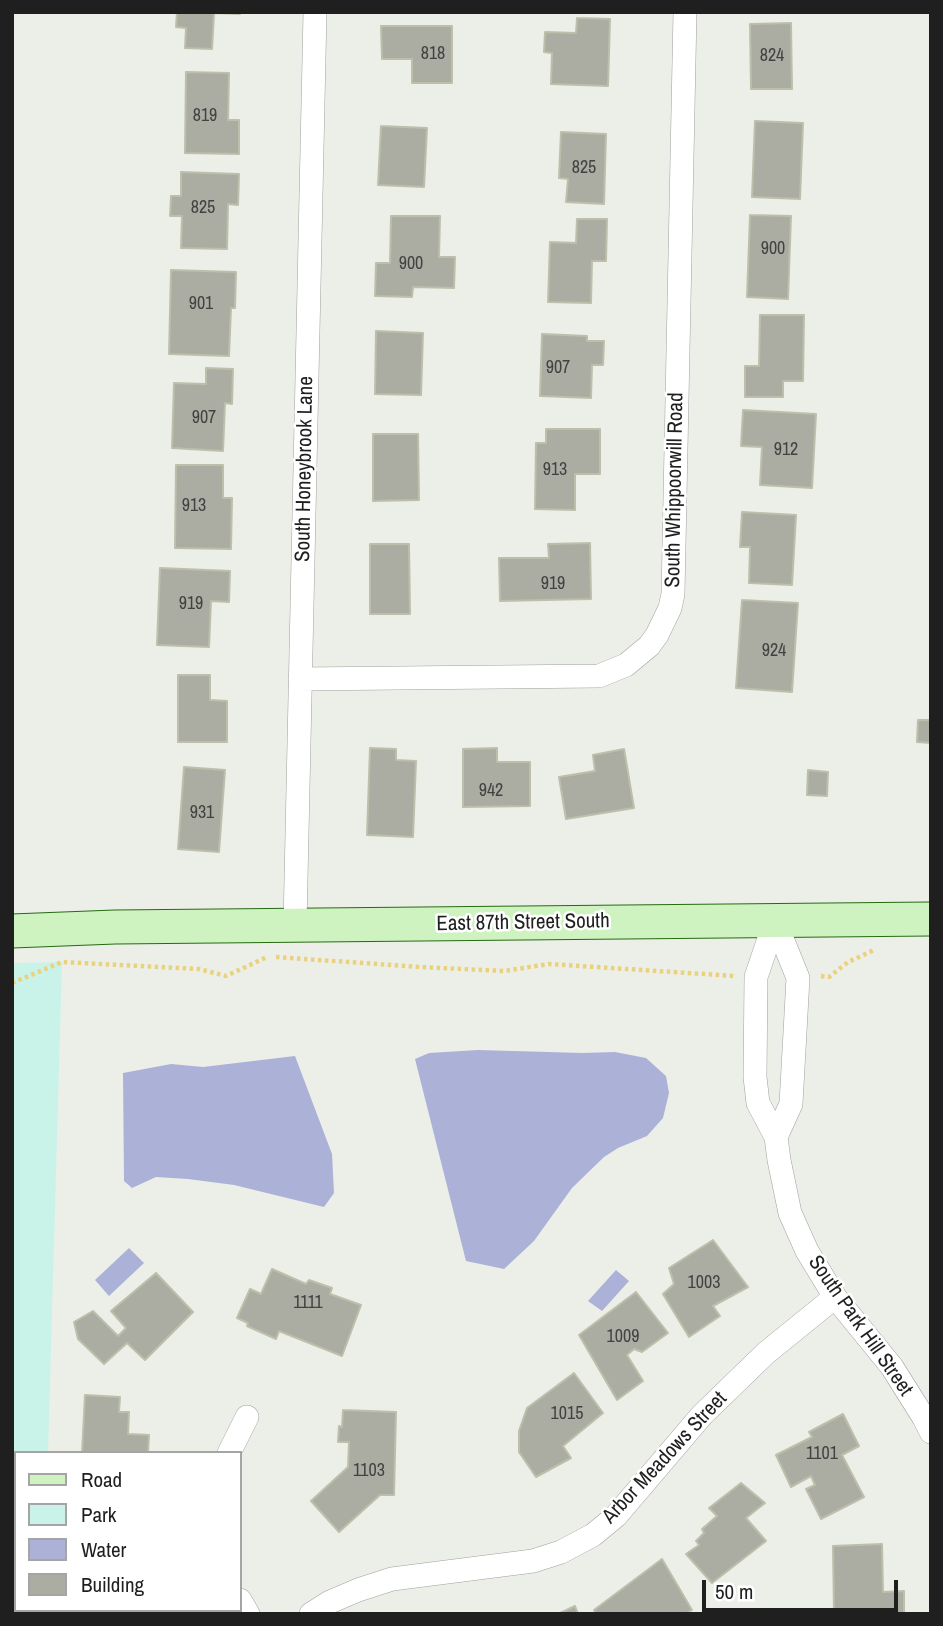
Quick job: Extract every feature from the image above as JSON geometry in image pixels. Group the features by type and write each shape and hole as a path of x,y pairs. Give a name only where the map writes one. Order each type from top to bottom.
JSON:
{"street":[{"name":"South Honeybrook Lane","path":"295,925 315,12"},
{"name":"South Whippoorwill Road","path":"300,679 599,676 638,657 661,628 673,594 685,12"},
{"name":"East 87th Street South","path":"12,931 115,927 931,919"},
{"path":"775,921 798,978 791,1104 776,1138"},
{"name":"South Park Hill Street","path":"775,921 756,977 755,1077 758,1103 776,1138 790,1213 807,1251 835,1297 891,1367 931,1432"},
{"name":"Arbor Meadows Street","path":"311,1614 330,1602 392,1579 533,1561 561,1552 593,1535 616,1516 702,1415 766,1353 835,1297"},
{"path":"230,1451 247,1417"}],"path":[{"path":"829,976 848,962 877,949"},
{"path":"12,983 62,962 200,969 226,976 266,957 504,971 549,964 741,976"}],"green space":[{"path":"62,962 48,1451 14,1451 14,1612 44,1614 12,1614 12,963"}],"water":[{"path":"478,1050 615,1052 646,1058 666,1076 669,1093 663,1118 647,1136 604,1157 572,1188 534,1241 504,1269 466,1261 415,1059 429,1053"},
{"path":"295,1056 332,1154 334,1193 324,1207 234,1185 188,1179 156,1177 132,1188 124,1181 123,1073 171,1064 203,1067"},
{"path":"129,1248 144,1263 109,1296 95,1280"},
{"path":"616,1270 629,1281 602,1311 588,1301"}],"building":[{"path":"177,12 240,12 240,14 214,13 212,49 185,48 186,28 176,27"},
{"path":"577,18 610,19 608,86 551,84 552,53 544,52 545,32 576,33"},
{"path":"791,23 792,89 751,89 750,24"},
{"path":"381,26 452,26 452,83 412,83 412,59 382,59"},
{"path":"186,72 229,73 228,120 239,120 239,154 185,153"},
{"path":"755,121 803,123 800,199 752,197"},
{"path":"381,126 427,128 424,187 378,185"},
{"path":"561,132 606,134 604,204 566,202 568,179 559,178"},
{"path":"181,172 239,174 238,205 228,204 227,249 181,248 182,216 170,216 171,196 181,196"},
{"path":"750,215 791,216 788,299 747,297"},
{"path":"391,216 440,216 439,257 455,257 454,288 413,287 412,297 375,296 376,263 390,263"},
{"path":"577,219 607,219 606,261 592,261 591,303 548,302 550,242 576,243"},
{"path":"171,270 236,272 229,356 169,354"},
{"path":"760,315 804,315 803,381 783,381 783,397 745,397 745,366 759,366"},
{"path":"376,331 423,333 421,395 375,394"},
{"path":"542,334 587,336 587,341 604,341 603,365 592,365 591,398 540,396"},
{"path":"206,368 233,369 232,404 225,403 223,451 172,448 174,383 206,384"},
{"path":"743,410 816,414 812,488 760,485 762,447 741,446"},
{"path":"546,429 600,429 600,474 575,474 575,510 535,509 536,443 546,443"},
{"path":"373,434 418,434 419,500 373,501"},
{"path":"176,465 223,465 223,498 232,498 231,549 175,548"},
{"path":"742,512 796,515 792,585 749,583 750,547 740,547"},
{"path":"590,543 591,599 500,601 499,558 549,558 548,544"},
{"path":"370,544 409,544 410,614 370,614"},
{"path":"160,568 230,571 229,602 211,601 209,647 157,645"},
{"path":"742,600 798,603 792,692 736,688"},
{"path":"178,675 210,675 210,700 227,701 227,742 178,742"},
{"path":"918,720 931,720 931,743 917,742"},
{"path":"370,748 396,749 396,760 416,761 413,837 367,835"},
{"path":"497,748 497,762 530,762 530,806 463,807 463,749"},
{"path":"624,749 634,808 566,819 559,777 595,771 593,755"},
{"path":"184,767 225,770 219,852 178,849"},
{"path":"808,770 828,772 827,796 807,795"},
{"path":"713,1240 748,1287 713,1306 720,1316 689,1337 663,1294 674,1284 669,1268"},
{"path":"272,1269 306,1284 309,1280 332,1288 330,1294 361,1305 342,1356 279,1331 276,1339 247,1326 248,1323 237,1318 250,1289 261,1294"},
{"path":"156,1273 193,1312 145,1360 127,1343 104,1364 78,1339 74,1322 93,1311 118,1336 126,1328 111,1311"},
{"path":"636,1292 668,1333 642,1352 634,1349 627,1355 643,1381 617,1400 579,1335"},
{"path":"574,1373 603,1413 563,1446 571,1458 536,1477 519,1452 519,1431 527,1408"},
{"path":"85,1395 120,1397 119,1412 129,1412 128,1434 149,1435 148,1451 82,1451"},
{"path":"343,1410 396,1412 394,1495 380,1495 339,1532 311,1501 348,1467 349,1442 338,1442"},
{"path":"843,1414 859,1446 842,1455 864,1497 821,1519 806,1489 815,1485 811,1476 791,1487 776,1455 812,1437 809,1432"},
{"path":"741,1483 765,1503 746,1518 766,1541 712,1583 686,1554 699,1545 696,1541 704,1533 702,1529 717,1516 709,1508"},
{"path":"882,1544 883,1592 904,1591 904,1614 834,1614 833,1546"},
{"path":"662,1559 692,1610 685,1614 596,1614 594,1610"},
{"path":"575,1606 578,1614 558,1614"},
{"path":"84,1612 157,1614 85,1614"}]}
